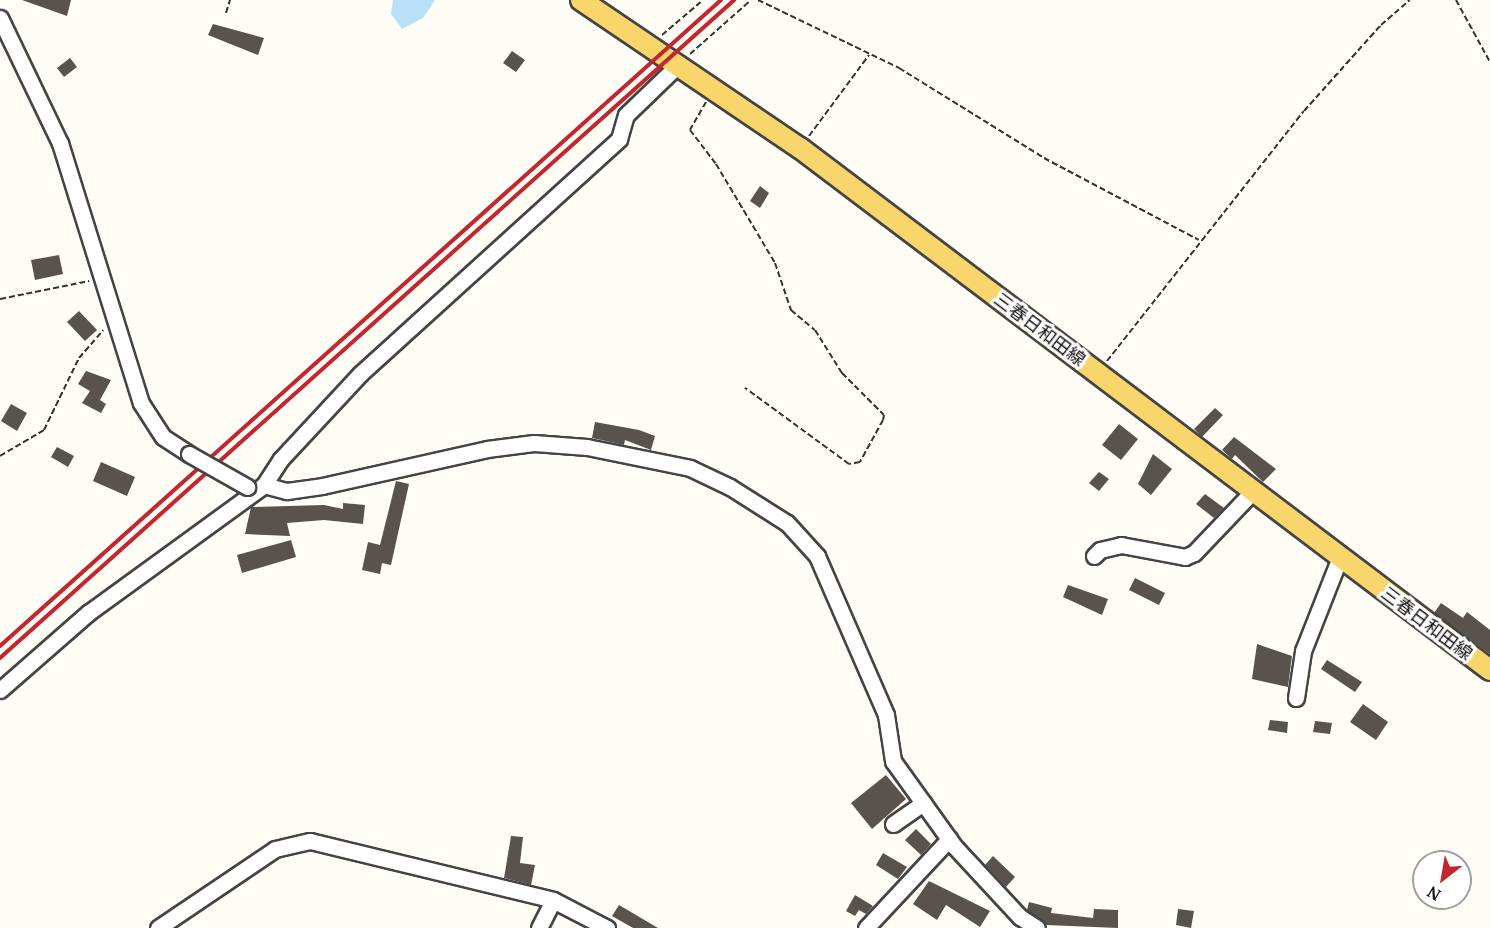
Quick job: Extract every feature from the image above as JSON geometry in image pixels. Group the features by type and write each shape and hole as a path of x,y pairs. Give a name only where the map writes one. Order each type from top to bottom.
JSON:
{"main road":[{"name":"三春日和田線","path":"581,0 679,64 800,148 1490,670"}],"street":[{"path":"0,18 47,110 117,318 146,414 163,437 189,454 255,488 287,490 322,486 487,449 534,443 587,447 705,475 771,511 817,556 886,715 889,754 949,839 1020,917 1037,928"},
{"path":"0,690 87,613 255,488 360,374 619,139 626,115 679,64"},
{"path":"1094,556 1100,550 1121,545 1185,557 1194,554 1254,490"},
{"path":"1296,698 1303,651 1340,557"},
{"path":"893,824 923,803"},
{"path":"866,928 949,839"},
{"path":"158,928 275,849 310,842 553,900 604,927"},
{"path":"539,928 553,900"}],"path":[{"path":"226,13 230,0"},
{"path":"651,46 703,0"},
{"path":"679,64 751,0"},
{"path":"758,0 869,56 899,68 1044,158 1199,240"},
{"path":"1098,373 1199,240 1304,111 1381,25 1410,0"},
{"path":"1456,0 1490,62"},
{"path":"800,148 869,56"},
{"path":"713,89 690,130 716,164 775,263 791,310 815,330 842,373 884,415 883,420 860,462 849,464 745,388"},
{"path":"0,299 75,286 102,276"},
{"path":"0,456 44,430 80,358 117,318"}],"water":[{"path":"393,0 435,0 423,18 402,29 391,14"}],"building":[{"path":"22,0 71,0 67,16"},
{"path":"213,24 264,38 258,55 208,35"},
{"path":"512,51 525,60 516,72 503,63"},
{"path":"70,58 77,67 64,77 57,68"},
{"path":"760,186 769,193 760,208 750,201"},
{"path":"59,255 63,274 35,280 31,260"},
{"path":"79,311 97,330 85,341 67,322"},
{"path":"86,371 111,380 100,400 106,404 101,413 82,403 90,391 78,384"},
{"path":"11,404 27,413 17,431 1,421"},
{"path":"1215,408 1223,415 1202,437 1194,429"},
{"path":"595,422 639,430 655,436 651,450 625,440 624,445 592,438"},
{"path":"1119,424 1138,439 1121,460 1102,445"},
{"path":"1234,437 1276,469 1263,482 1235,455 1232,459 1222,450"},
{"path":"57,447 74,456 68,467 51,457"},
{"path":"1153,454 1172,469 1151,495 1138,484"},
{"path":"101,462 135,477 127,496 93,481"},
{"path":"1099,472 1109,479 1099,491 1089,483"},
{"path":"396,481 409,484 391,565 382,563 380,574 362,570 368,542 380,545"},
{"path":"1205,494 1224,508 1214,518 1196,504"},
{"path":"343,503 365,505 363,524 324,520 287,523 290,536 245,534 251,507 324,505 343,509"},
{"path":"291,540 296,557 242,573 237,555"},
{"path":"1135,578 1165,593 1159,605 1129,590"},
{"path":"1068,585 1108,599 1102,615 1063,597"},
{"path":"1441,603 1463,618 1467,612 1490,630 1490,654 1434,613"},
{"path":"1257,644 1292,656 1288,687 1252,679"},
{"path":"1327,660 1362,682 1355,692 1321,669"},
{"path":"1363,704 1388,722 1376,740 1350,722"},
{"path":"1270,720 1288,722 1287,733 1268,730"},
{"path":"1315,721 1332,723 1330,734 1313,732"},
{"path":"886,775 906,799 872,829 851,803"},
{"path":"916,829 931,844 921,855 905,840"},
{"path":"511,836 523,837 520,863 535,865 531,885 504,878"},
{"path":"883,853 907,867 898,879 876,865"},
{"path":"993,856 1015,877 1006,887 985,865"},
{"path":"929,881 990,911 980,927 946,905 937,920 913,904"},
{"path":"855,895 873,906 866,914 859,910 855,916 846,911"},
{"path":"1029,902 1052,908 1051,913 1093,918 1094,909 1118,910 1118,928 1046,925 1027,910"},
{"path":"619,905 658,928 633,928 612,916"},
{"path":"1178,909 1194,911 1191,928 1176,925"}],"railway":[{"path":"0,646 721,0"},
{"path":"0,658 734,0"}]}
